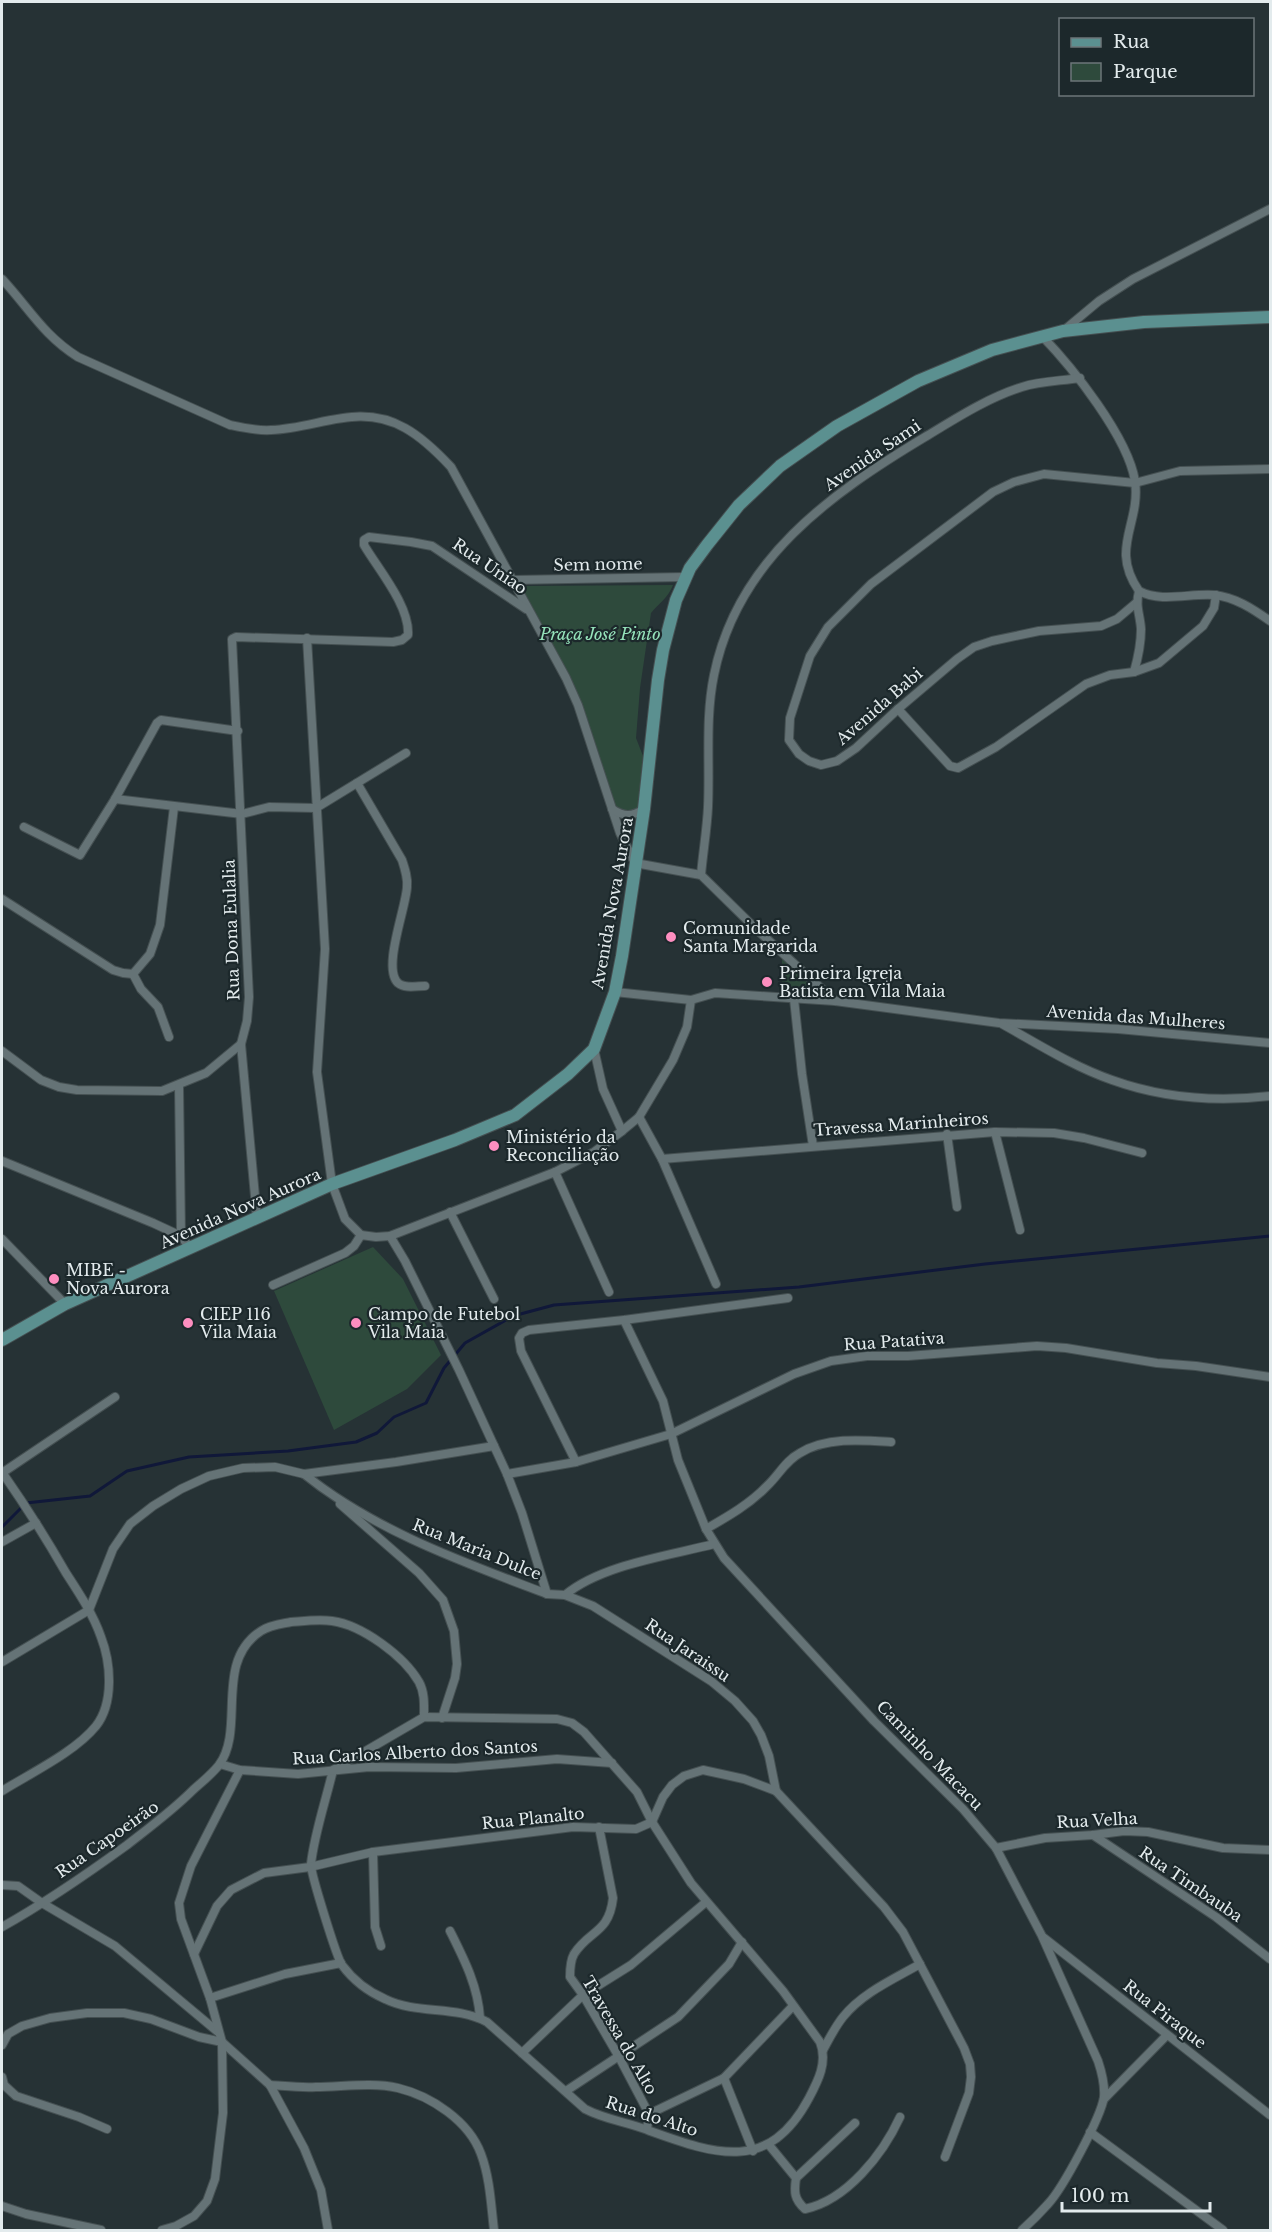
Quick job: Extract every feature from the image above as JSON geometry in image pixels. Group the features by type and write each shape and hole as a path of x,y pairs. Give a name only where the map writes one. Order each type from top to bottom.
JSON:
{"street":[{"path":"1063,331 1099,301 1133,279 1270,209"},
{"path":"2,279 45,332 59,345 78,357 230,425 252,430 272,430 362,415 384,419 405,428 427,443 451,467 511,580 552,649 578,705 612,809 627,849 635,863 701,875 835,1001"},
{"name":"Avenida Nova Aurora","path":"2,1340 65,1304 332,1184 455,1140 515,1115 568,1074 594,1049 615,992 644,809 660,670 674,607 690,568 739,505 780,466 837,426 918,381 992,350 1063,331 1144,322 1270,317"},
{"path":"1042,336 1080,378 1113,430 1132,470 1135,483 1133,514 1124,554 1126,567 1139,591 1136,603 1141,626 1141,640 1134,672"},
{"name":"Avenida Sami","path":"701,875 708,807 708,727 714,675 728,628 767,560 819,509 870,470 940,428 985,403 1022,387 1080,378"},
{"path":"1135,483 1180,471 1270,470"},
{"name":"Avenida Babi","path":"1135,483 1044,474 1014,482 993,492 871,584 828,627 810,656 790,718 789,740 799,754 809,761 821,765 837,761 856,748 898,709 974,647 992,640 1039,631 1101,626 1117,620 1136,603"},
{"name":"Rua Uniao","path":"307,638 393,642 402,640 408,634 407,620 394,593 364,545 366,538 432,546 528,610"},
{"name":"Sem nome","path":"511,580 685,578"},
{"path":"1139,591 1154,596 1216,596 1231,599 1253,609 1270,621"},
{"path":"898,709 954,768 996,747 1074,692 1099,678 1134,672 1159,663 1198,631 1210,617 1216,596"},
{"name":"Rua Dona Eulalia","path":"256,1218 241,1044 247,1021 249,997 232,639 236,637 307,638"},
{"path":"307,638 325,949 317,1072 332,1184 345,1219 361,1235 390,1236 555,1172 594,1152 639,1117 681,1043 687,1027 691,999"},
{"path":"24,827 80,855 115,799 157,723 161,720 238,731"},
{"path":"115,799 242,814 269,807 316,808 406,753"},
{"path":"357,783 402,860 405,871 406,899 394,951 394,976 396,981 402,985 425,986"},
{"path":"133,974 150,954 160,925 174,807"},
{"path":"612,809 629,816 644,809"},
{"path":"2,899 114,970 133,974"},
{"path":"133,974 141,989 158,1007 169,1037"},
{"name":"Avenida das Mulheres","path":"615,992 691,999 715,993 835,1001 999,1023 1118,1029 1270,1043"},
{"path":"794,999 813,1146"},
{"name":"Avenida das Mulheres","path":"999,1023 1109,1079 1136,1088 1165,1094 1209,1098 1247,1099 1270,1096"},
{"path":"2,1051 41,1080 59,1086 77,1090 162,1091 206,1073 241,1044"},
{"path":"594,1049 603,1089 622,1131"},
{"path":"179,1085 181,1236"},
{"path":"639,1117 662,1159 716,1284"},
{"path":"995,1132 1020,1230"},
{"name":"Travessa Marinheiros","path":"662,1159 947,1134 995,1132 1054,1133 1142,1153"},
{"path":"947,1134 957,1207"},
{"path":"2,1161 181,1236 190,1248"},
{"path":"555,1172 609,1292"},
{"path":"450,1212 494,1299"},
{"path":"273,1286 345,1253 354,1246 361,1235"},
{"path":"390,1236 459,1370 507,1474 522,1513 547,1594"},
{"path":"2,1239 65,1304"},
{"path":"576,1462 521,1351 519,1338 522,1333 529,1330 788,1298"},
{"name":"Caminho Macacu","path":"624,1320 663,1401 678,1460 714,1544 724,1558 866,1712 963,1809 996,1848 1042,1936 1098,2061 1103,2076 1104,2099 1090,2132 1060,2188 1023,2230"},
{"name":"Rua Patativa","path":"507,1474 576,1462 671,1434 794,1374 831,1361 867,1356 908,1356 1036,1346 1066,1348 1157,1364 1196,1366 1270,1377"},
{"path":"2,1791 85,1737 97,1724 106,1705 108,1686 102,1639 89,1610 32,1514 2,1473 115,1397"},
{"path":"706,1529 731,1515 767,1486 790,1459 802,1451 850,1440 891,1442"},
{"path":"2,1662 89,1610 113,1549 130,1524 153,1506 209,1476 243,1468 275,1467 304,1474 494,1446"},
{"name":"Rua Maria Dulce","path":"304,1474 330,1495 419,1544 547,1594"},
{"path":"330,1495 419,1573 443,1600 454,1631 457,1664 455,1678 442,1718"},
{"path":"2,1542 36,1523"},
{"path":"565,1595 578,1584 606,1571 714,1544"},
{"name":"Rua Jaraissu","path":"547,1594 580,1599 612,1617 711,1681 735,1701 753,1721 761,1735 769,1756 776,1791"},
{"path":"220,1764 229,1740 231,1701 237,1662 246,1643 262,1630 279,1624 306,1620 333,1621 354,1628 378,1641 405,1664 420,1683 424,1699 424,1718"},
{"path":"310,1867 333,1770 424,1718 557,1719 572,1723 584,1732 637,1792 652,1822 690,1883 742,1942 793,2006 820,2042 823,2050"},
{"name":"Rua Carlos Alberto dos Santos","path":"220,1764 240,1770 298,1774 369,1767 456,1768 557,1759 612,1763"},
{"name":"Rua Capoeirão","path":"2,1927 96,1868 169,1814 220,1764"},
{"path":"162,2230 176,2226 194,2216 207,2201 215,2179 223,2113 222,2042 210,1998 181,1919 180,1903 191,1866 240,1770"},
{"path":"652,1822 663,1797 672,1785 684,1776 694,1772 714,1771 744,1779 776,1791 884,1907 903,1932 920,1964 964,2048 970,2071 969,2093 945,2157"},
{"name":"Rua Planalto","path":"194,1954 217,1906 231,1890 264,1873 310,1867 373,1852 573,1827 636,1829 652,1822"},
{"name":"Travessa do Alto","path":"599,1827 613,1898 609,1917 604,1925 573,1955 570,1977 584,1995 649,2114 647,2129"},
{"name":"Rua Velha","path":"996,1848 1045,1838 1124,1831 1148,1832 1223,1848 1270,1850"},
{"name":"Rua Timbauba","path":"1093,1835 1216,1917 1270,1959"},
{"path":"373,1852 375,1927 381,1946"},
{"name":"Rua do Alto","path":"310,1867 341,1963 365,1988 386,2000 419,2009 473,2014 487,2022 585,2109 599,2116 706,2149 726,2152 753,2151 769,2145 786,2131 800,2114 821,2070 823,2050 836,2026 853,2006 920,1964"},
{"path":"2,1885 18,1886 132,1958 219,2032"},
{"path":"522,2053 584,1995 631,1965 706,1902"},
{"path":"450,1931 472,1978 477,1993 480,2018"},
{"name":"Rua Piraque","path":"1042,1936 1270,2115"},
{"path":"566,2091 678,2017 729,1964 742,1942"},
{"path":"210,1998 285,1974 341,1963"},
{"path":"649,2114 724,2078 793,2006"},
{"path":"2,2045 8,2034 22,2026 50,2018 87,2013 124,2013 151,2019 199,2037 222,2042 270,2085 304,2148 321,2190 328,2230"},
{"path":"1104,2099 1167,2035"},
{"path":"2,2077 4,2085 16,2096 107,2129"},
{"path":"724,2078 753,2151"},
{"path":"270,2085 313,2088 367,2085 397,2088 419,2096 442,2109 462,2124 481,2152 486,2171 494,2230"},
{"path":"855,2123 796,2178 794,2192 796,2201 805,2209 815,2207 856,2179 890,2140 900,2117"},
{"path":"1090,2132 1223,2230"},
{"path":"769,2145 796,2178"},
{"path":"2,2206 26,2214 101,2230"}],"green space":[{"name":"Praça José Pinto","path":"673,585 666,597 651,613 640,688 636,738 643,756 638,808 635,811 621,811 613,805 563,665 521,586"},
{"path":"782,957 826,998 782,994"},
{"name":"Campo de Futebol Vila Maia","path":"373,1247 403,1279 441,1355 407,1389 334,1430 274,1291"}],"waterway":[{"path":"2,1527 26,1503 90,1496 127,1471 189,1457 288,1451 356,1442 377,1433 394,1417 426,1403 444,1368 465,1343 513,1316 554,1305 799,1287 985,1264 1270,1236"}],"place":[{"name":"Comunidade Santa Margarida","path":"671,937"},
{"name":"Primeira Igreja Batista em Vila Maia","path":"767,982"},
{"name":"Ministério da Reconciliação","path":"494,1146"},
{"name":"MIBE - Nova Aurora","path":"54,1279"},
{"name":"CIEP 116 Vila Maia","path":"188,1323"},
{"name":"Campo de Futebol Vila Maia","path":"356,1323"}]}
